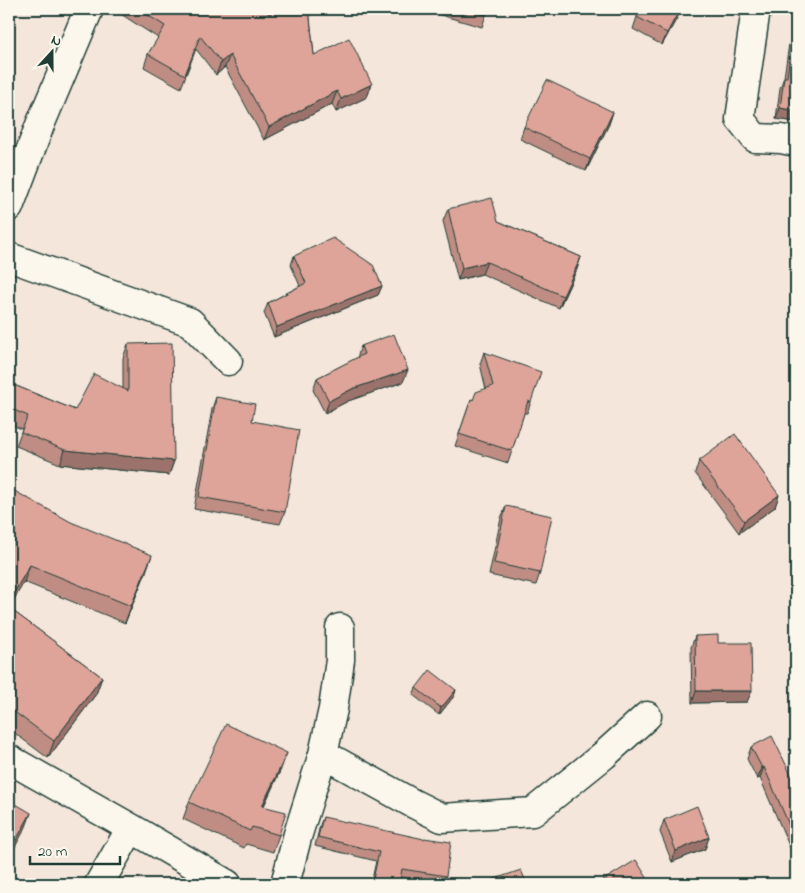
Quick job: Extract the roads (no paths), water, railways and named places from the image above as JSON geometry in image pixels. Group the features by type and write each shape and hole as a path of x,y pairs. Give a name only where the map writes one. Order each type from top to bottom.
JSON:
{"street":[{"path":"9,207 40,125 89,9"},
{"path":"756,9 740,119 755,138 781,139 796,142"},
{"path":"9,257 190,322 228,361"},
{"path":"285,884 298,834 323,754 333,709 340,660 340,628"},
{"path":"323,754 442,818 533,812 604,756 647,716"},
{"path":"9,759 227,884"},
{"path":"99,884 131,828"}]}
